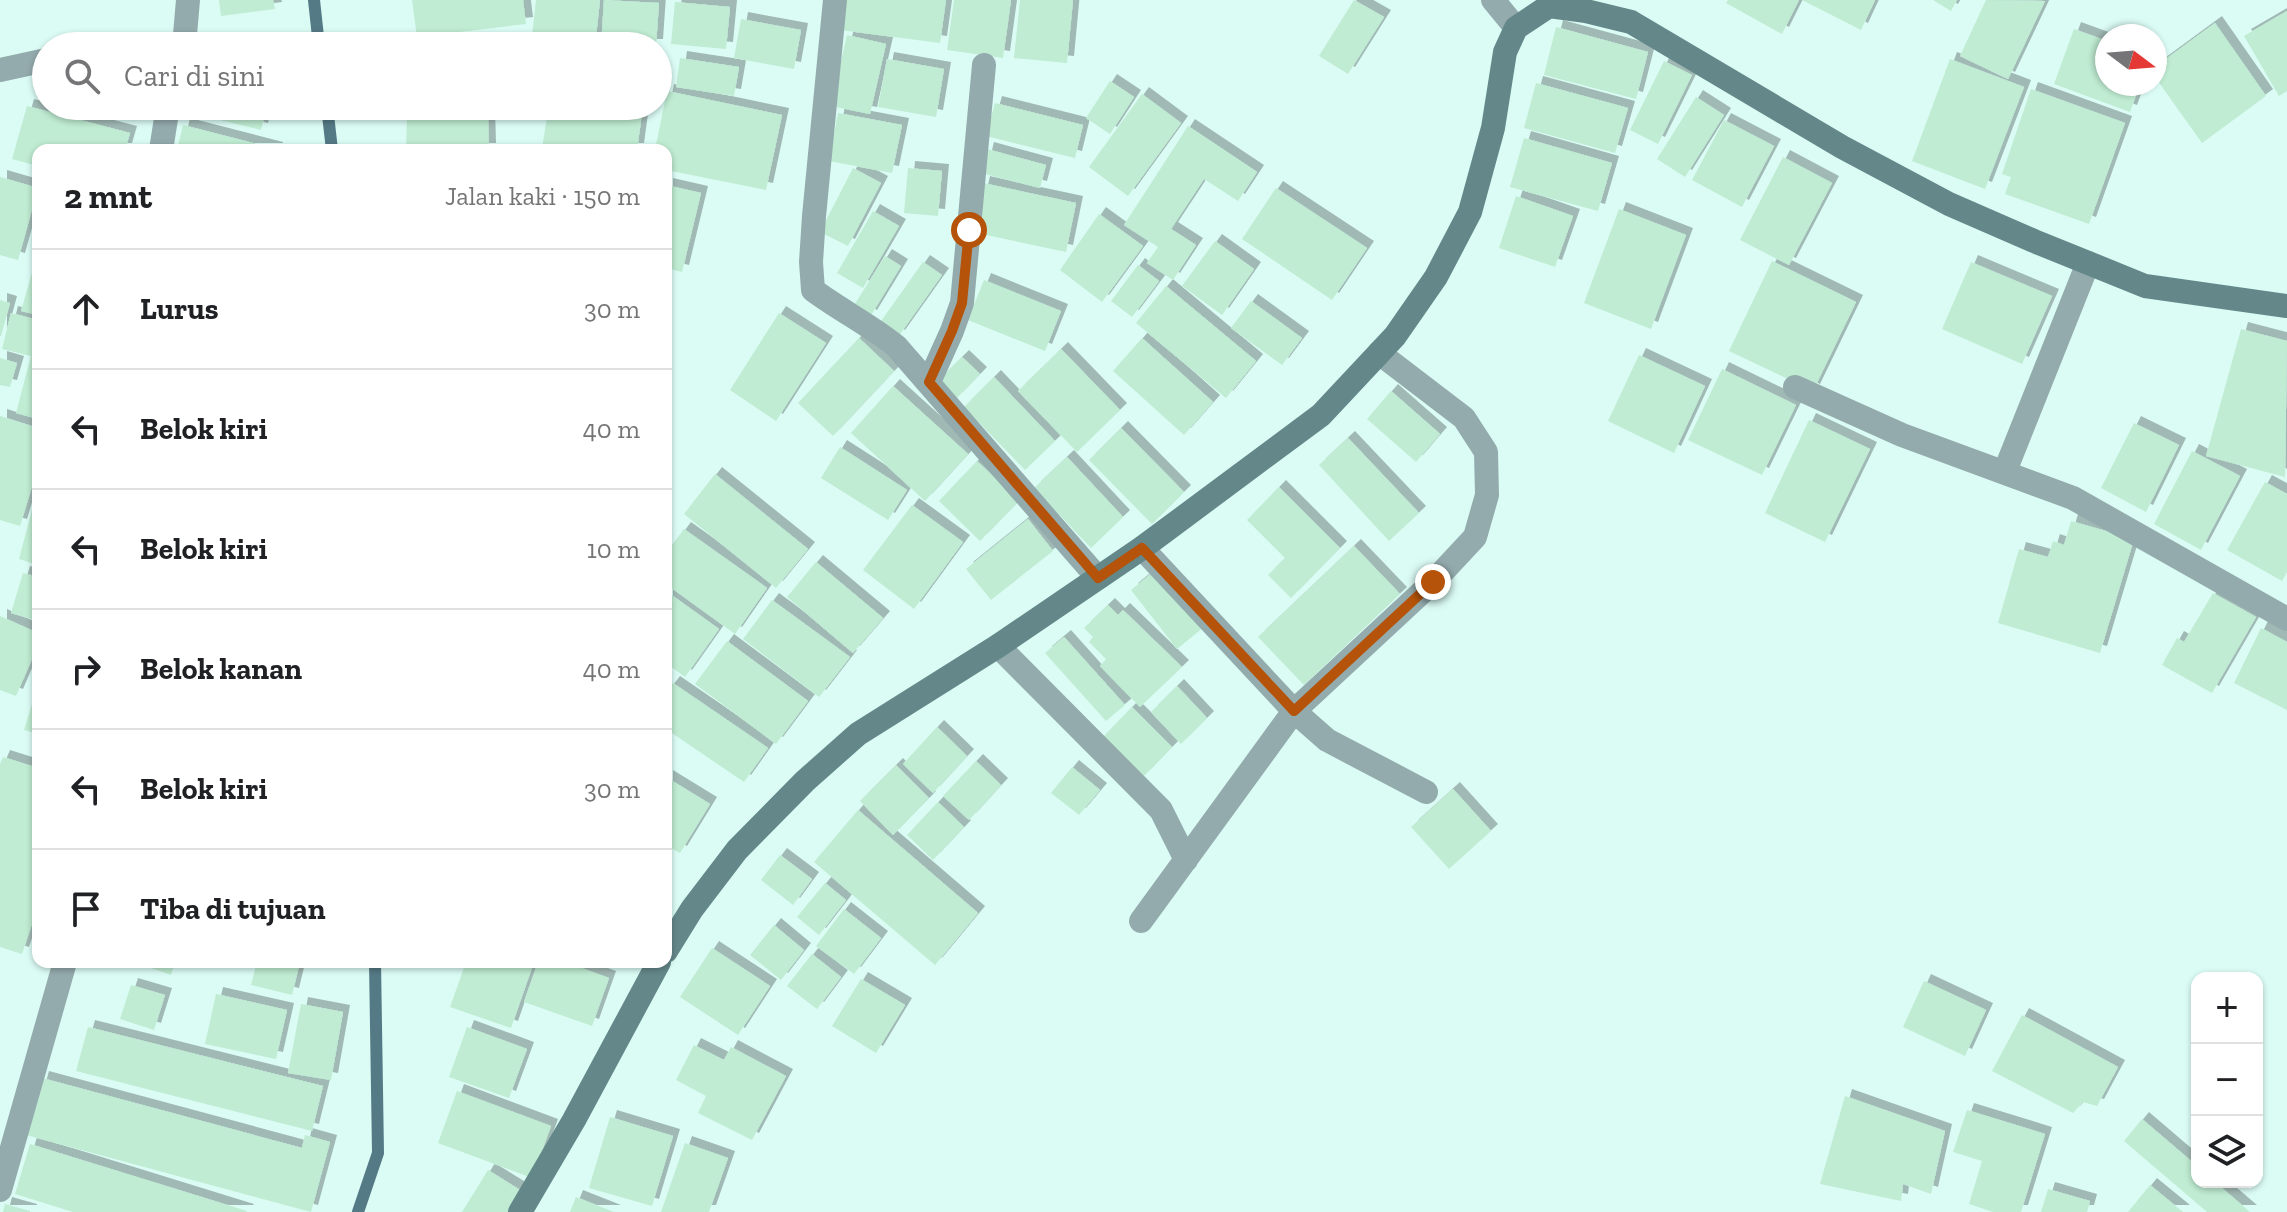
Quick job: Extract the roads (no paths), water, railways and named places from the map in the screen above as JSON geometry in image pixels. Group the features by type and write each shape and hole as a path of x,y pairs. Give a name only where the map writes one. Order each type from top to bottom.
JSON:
{"street":[{"path":"180,32 188,0"},
{"path":"835,0 814,216 813,290 896,346 1098,578"},
{"path":"1493,0 1516,28"},
{"path":"672,941 692,909 737,850 805,781 858,734 998,646 1142,548 1321,415 1395,336 1436,277 1470,212 1493,128 1505,52 1516,28 1549,6 1631,22 1842,147 1949,204 2088,263 2145,286 2287,306"},
{"path":"0,70 32,63"},
{"path":"929,382 962,303 984,65"},
{"path":"162,144 166,120"},
{"path":"2005,471 2088,263"},
{"path":"1141,921 1294,711 1422,592 1475,537 1487,495 1486,452 1464,418 1379,353"},
{"path":"1795,387 1902,435 2005,471 2087,505 2287,619"},
{"path":"1142,548 1294,711 1327,740 1426,792"},
{"path":"998,646 1161,810 1186,860"},
{"path":"0,1190 63,968"},
{"path":"520,1212 574,1120 656,968"}],"waterway":[{"path":"314,0 317,32"},
{"path":"329,120 331,144"},
{"path":"358,1212 378,1153 375,968"}]}
